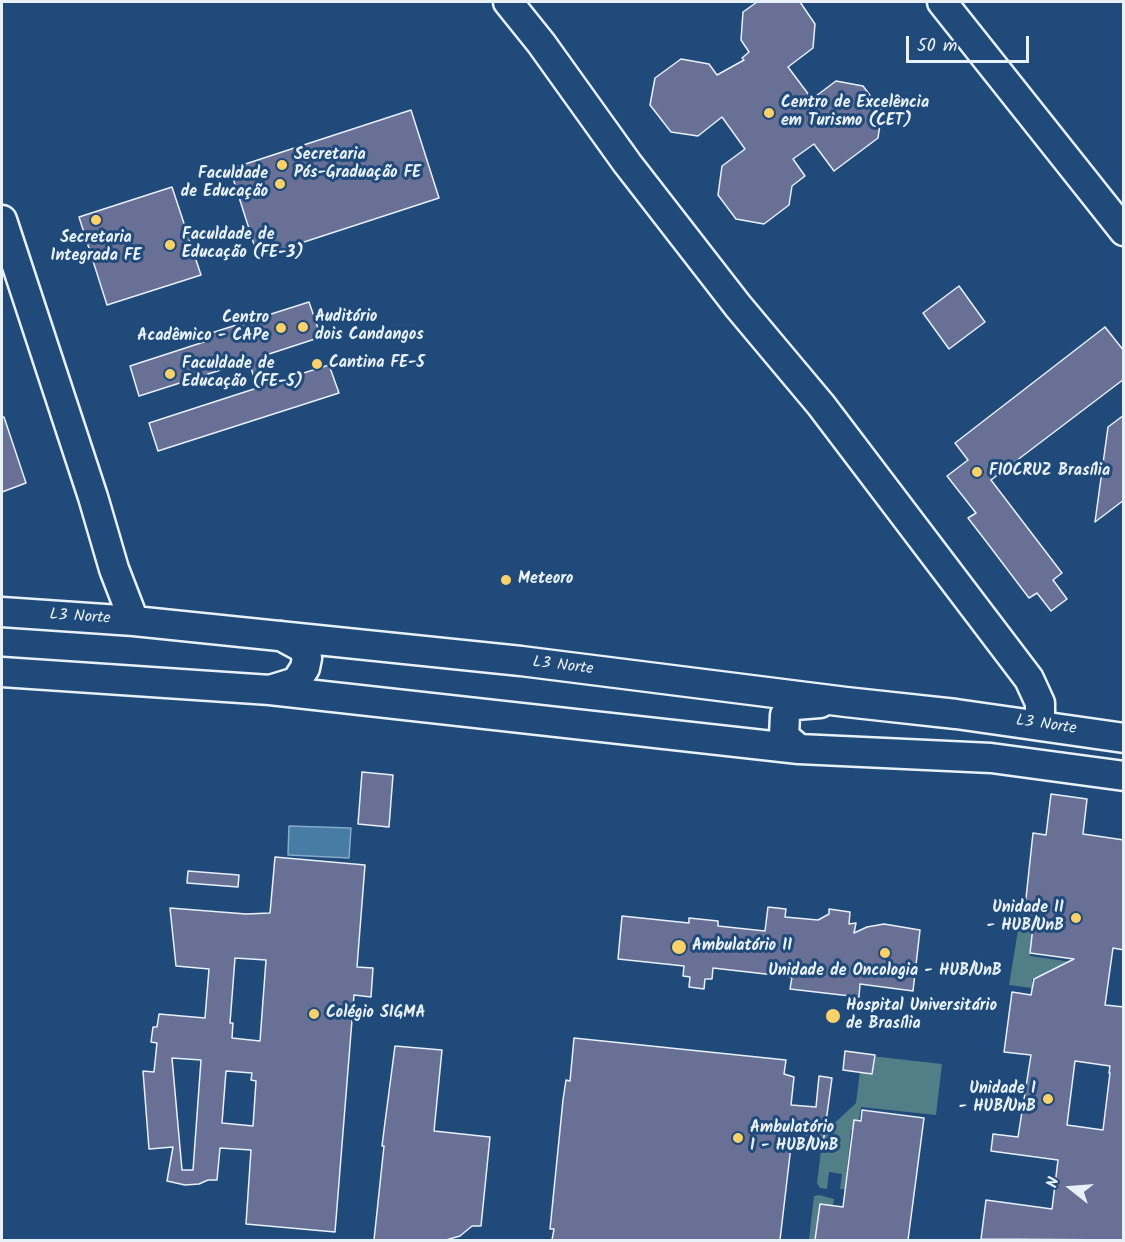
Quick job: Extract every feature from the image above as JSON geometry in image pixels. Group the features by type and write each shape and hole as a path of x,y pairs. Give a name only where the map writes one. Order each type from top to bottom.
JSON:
{"main road":[{"path":"508,2 541,43 627,163 738,306 821,405 1029,678 1040,703 1040,725"},
{"path":"942,2 1124,231"},
{"path":"2,220 84,468 114,569 134,621"},
{"name":"L3 Norte","path":"2,612 134,621 521,661 1040,725 1124,738"},
{"path":"270,690 296,682 305,668 307,658 303,648 281,636"},
{"path":"2,672 270,690 799,749 991,758 1124,776"},
{"path":"799,749 784,736 783,722 788,709 795,705 846,702"}],"green space":[{"path":"1022,906 1031,907 1029,926 1034,926 1030,956 1086,964 1067,972 1035,977 1032,980 1032,988 1009,985"},
{"path":"862,1055 942,1064 936,1115 861,1107 857,1131 851,1130 845,1189 840,1189 842,1174 829,1172 827,1189 820,1188 817,1183 823,1134 856,1103"},
{"path":"814,1196 834,1199 833,1206 820,1205 815,1240 809,1240"}],"water":[{"path":"289,826 351,828 349,858 288,855"}],"building":[{"name":"Centro de Excelência em Turismo (CET)","path":"757,2 800,2 815,24 813,48 788,67 812,99 836,81 863,86 882,111 878,138 834,171 814,144 793,159 805,176 792,186 789,205 764,224 736,219 718,195 722,166 745,149 722,117 698,136 671,132 650,105 655,78 681,59 709,64 717,75 744,60 742,58 749,52 741,40 743,12"},
{"name":"Faculdade de Educação","path":"411,110 439,198 258,257 230,169"},
{"name":"Faculdade de Educação (FE-3)","path":"172,187 201,275 107,305 79,217"},
{"path":"959,286 985,322 949,349 923,313"},
{"name":"Faculdade de Educação (FE-5)","path":"309,302 321,337 266,355 275,382 329,365 339,393 158,451 149,423 257,388 249,361 139,396 130,366 210,340 208,334"},
{"name":"FIOCRUZ Brasília","path":"1105,327 1124,351 1124,379 991,480 1062,573 1053,580 1067,599 1051,611 1037,593 1029,598 968,518 976,513 947,476 968,460 955,443"},
{"path":"1124,415 1124,500 1095,522 1108,427"},
{"path":"2,417 4,417 26,483 2,492"},
{"path":"362,772 393,775 389,827 358,824"},
{"path":"1051,794 1087,799 1083,834 1124,840 1124,950 1113,948 1105,1005 1124,1007 1124,1240 981,1239 986,1200 1052,1209 1058,1160 991,1151 993,1134 1018,1137 1031,1055 1004,1052 1012,992 1031,995 1034,979 1074,959 1030,953 1034,918 1024,917 1033,833 1046,835","holes":["1075,1061 1110,1066 1103,1130 1067,1125"]},
{"name":"Colégio SIGMA","path":"275,857 365,865 357,967 373,968 371,997 354,995 335,1232 246,1224 251,1150 220,1148 217,1180 185,1185 167,1181 173,1147 149,1149 143,1071 154,1072 157,1043 151,1042 153,1027 157,1027 159,1014 205,1018 209,969 176,966 170,908 246,914 270,913","holes":["235,958 266,960 260,1041 232,1038 233,1023 230,1023","172,1058 201,1060 193,1170 182,1170","226,1071 252,1073 251,1080 256,1081 253,1126 222,1123"]},
{"path":"188,871 239,875 238,887 187,883"},
{"path":"768,907 786,909 785,917 818,920 829,914 829,909 850,912 849,924 856,923 854,933 867,927 884,924 920,930 913,991 860,984 859,997 790,989 792,977 713,968 712,979 705,979 704,989 689,987 690,977 683,976 684,966 618,959 622,916 689,923 689,918 718,921 718,926 765,931"},
{"name":"Ambulatório I - HUB/UnB","path":"574,1038 786,1060 784,1074 794,1077 791,1105 816,1107 819,1076 832,1078 822,1151 791,1146 780,1240 552,1240 554,1229 550,1229 563,1100 566,1080 570,1081"},
{"path":"395,1046 442,1050 434,1131 490,1137 481,1226 472,1226 460,1236 446,1240 374,1240 384,1146 382,1146"},
{"path":"845,1051 875,1055 872,1074 843,1070"},
{"path":"862,1110 924,1118 908,1240 815,1240 820,1204 843,1207 854,1120 861,1121"}],"place":[{"name":"Centro de Excelência em Turismo (CET)","path":"769,113"},
{"name":"Secretaria Pós-Graduação FE","path":"282,165"},
{"name":"Faculdade de Educação","path":"280,184"},
{"name":"Secretaria Integrada FE","path":"96,220"},
{"name":"Faculdade de Educação (FE-3)","path":"170,245"},
{"name":"Auditório dois Candangos","path":"303,327"},
{"name":"Centro Acadêmico - CAPe","path":"281,328"},
{"name":"Cantina FE-5","path":"317,364"},
{"name":"Faculdade de Educação (FE-5)","path":"170,374"},
{"name":"FIOCRUZ Brasília","path":"977,472"},
{"name":"Meteoro","path":"506,580"},
{"name":"Unidade II - HUB/UnB","path":"1076,918"},
{"name":"Ambulatório II","path":"679,947"},
{"name":"Unidade de Oncologia - HUB/UnB","path":"885,953"},
{"name":"Colégio SIGMA","path":"314,1014"},
{"name":"Hospital Universitário de Brasília","path":"833,1016"},
{"name":"Unidade I - HUB/UnB","path":"1048,1099"},
{"name":"Ambulatório I - HUB/UnB","path":"738,1138"}]}
